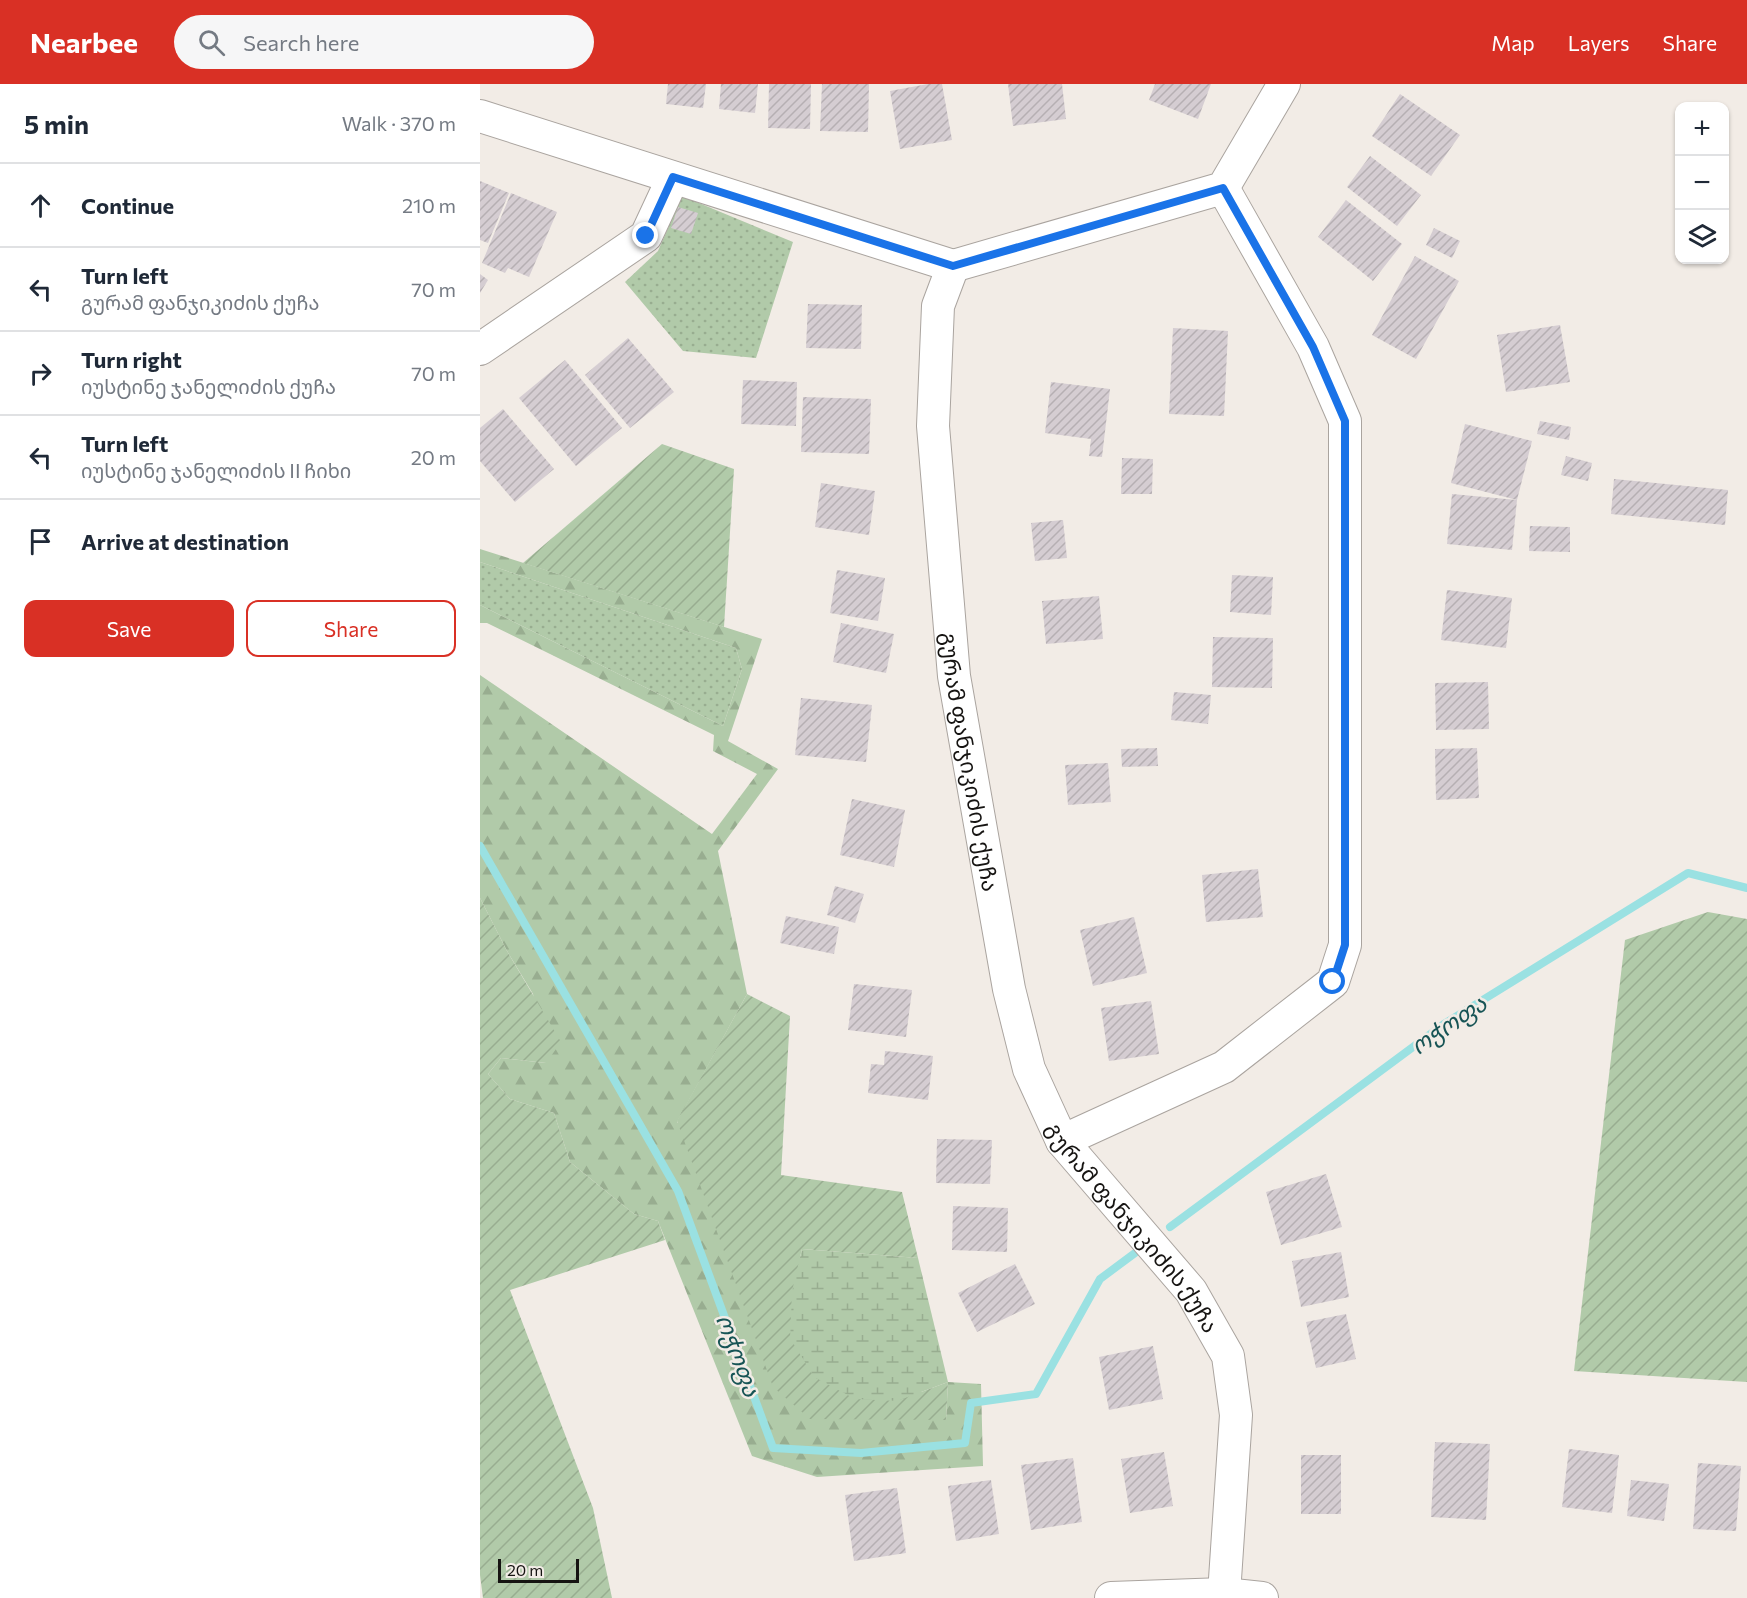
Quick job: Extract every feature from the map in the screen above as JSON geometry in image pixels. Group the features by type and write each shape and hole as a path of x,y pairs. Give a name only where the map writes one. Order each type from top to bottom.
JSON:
{"street":[{"path":"480,116 953,266 1223,188 1284,84"},
{"path":"480,349 646,236 673,177"},
{"path":"1062,1141 1224,1067 1333,982 1345,945 1345,421 1313,347 1223,188"},
{"name":"გურამ ფანჯიკიძის ქუჩა","path":"953,266 938,306 933,426 954,676 1009,989 1029,1069 1062,1141 1191,1291 1227,1356 1236,1414 1224,1594"},
{"path":"1111,1598 1224,1594 1262,1598"}],"green space":[{"path":"682,196 793,242 756,358 683,351 625,282 658,251"},
{"path":"662,444 734,469 724,627 523,563"},
{"path":"480,549 762,639 728,741 778,769 718,851 747,994 677,1122 946,1420 948,1382 981,1384 983,1466 817,1477 752,1456 658,1221 634,1214 570,1162 554,1113 510,1099 488,1074 501,1058 546,1063 533,994 507,951 480,898 480,675 712,834 757,774 713,751 714,735 487,623 480,623 480,605 723,726 742,669 736,648 480,562"},
{"path":"480,562 736,648 742,669 723,726 480,605"},
{"path":"480,898 507,951 561,1042 546,1063 501,1058 488,1074 510,1099 554,1113 570,1162 634,1214 658,1221 665,1240 510,1290 593,1508 612,1598 483,1598 480,1575"},
{"path":"1708,912 1747,919 1747,1382 1574,1371 1625,940"},
{"path":"747,994 790,1016 781,1175 902,1192 918,1258 802,1249 792,1291 790,1338 814,1377 855,1399 897,1401 948,1382 946,1420 810,1419 773,1387 677,1121"},
{"path":"802,1249 918,1258 948,1382 897,1401 855,1399 814,1377 790,1338 792,1291"}],"building":[{"path":"668,84 706,84 703,108 666,104"},
{"path":"721,84 758,84 755,113 719,109"},
{"path":"769,84 811,84 810,129 768,128"},
{"path":"822,84 869,84 868,132 820,131"},
{"path":"928,84 942,84 952,140 900,149 890,91"},
{"path":"1008,84 1062,84 1066,119 1013,126"},
{"path":"1155,84 1211,84 1198,119 1149,100"},
{"path":"1400,94 1460,135 1431,176 1372,136"},
{"path":"1370,156 1421,195 1397,226 1347,187"},
{"path":"480,181 509,193 488,243 480,240"},
{"path":"511,193 557,212 529,277 508,268 505,273 482,263"},
{"path":"1346,200 1402,244 1373,281 1318,237"},
{"path":"678,207 698,213 691,234 671,228"},
{"path":"1434,228 1460,241 1452,258 1426,245"},
{"path":"1415,256 1459,281 1416,359 1372,335"},
{"path":"480,274 488,280 480,293"},
{"path":"808,304 862,305 861,349 806,348"},
{"path":"1560,325 1570,382 1506,392 1497,335"},
{"path":"1173,328 1228,331 1224,416 1169,414"},
{"path":"628,338 674,392 630,428 585,375"},
{"path":"565,360 622,428 576,466 519,398"},
{"path":"743,380 797,382 796,426 741,424"},
{"path":"1051,382 1110,389 1102,457 1089,456 1091,439 1045,433"},
{"path":"803,397 871,399 869,454 801,452"},
{"path":"503,409 554,469 515,502 480,461 480,428"},
{"path":"1540,421 1571,427 1569,440 1537,434"},
{"path":"1465,424 1532,441 1517,500 1451,483"},
{"path":"1566,456 1592,463 1588,481 1561,475"},
{"path":"1122,458 1153,459 1152,494 1121,494"},
{"path":"1614,479 1728,490 1725,525 1611,514"},
{"path":"821,483 875,491 869,535 815,527"},
{"path":"1452,494 1517,500 1512,550 1447,544"},
{"path":"1063,520 1067,558 1035,561 1031,523"},
{"path":"1530,526 1570,527 1570,552 1529,551"},
{"path":"837,570 885,578 878,621 830,613"},
{"path":"1232,575 1273,577 1271,615 1230,612"},
{"path":"1447,590 1512,598 1506,648 1441,640"},
{"path":"1099,596 1103,639 1046,644 1042,601"},
{"path":"841,623 894,634 886,673 833,662"},
{"path":"1213,637 1273,638 1272,688 1212,687"},
{"path":"1488,682 1489,729 1436,730 1435,683"},
{"path":"1174,692 1211,695 1208,724 1171,720"},
{"path":"801,698 872,705 866,762 795,755"},
{"path":"1157,748 1158,766 1122,767 1121,749"},
{"path":"1477,748 1479,798 1436,800 1435,749"},
{"path":"1108,763 1111,802 1068,805 1065,765"},
{"path":"852,799 905,810 894,867 840,855"},
{"path":"1258,869 1263,917 1206,922 1202,875"},
{"path":"835,886 864,894 855,923 827,915"},
{"path":"786,916 839,927 834,954 780,943"},
{"path":"1134,917 1147,973 1093,986 1080,930"},
{"path":"854,984 912,990 906,1037 848,1030"},
{"path":"1151,1001 1159,1054 1109,1061 1101,1008"},
{"path":"885,1051 933,1056 928,1100 868,1093 871,1064 884,1065"},
{"path":"937,1139 992,1140 990,1184 936,1183"},
{"path":"1326,1174 1342,1227 1281,1245 1266,1192"},
{"path":"953,1206 1008,1208 1007,1252 952,1250"},
{"path":"1341,1252 1349,1297 1301,1307 1292,1261"},
{"path":"1015,1264 1035,1304 977,1332 958,1293"},
{"path":"1346,1314 1356,1359 1316,1368 1306,1322"},
{"path":"1153,1346 1163,1399 1109,1410 1099,1357"},
{"path":"1435,1442 1490,1444 1486,1520 1431,1517"},
{"path":"1569,1449 1619,1455 1612,1513 1562,1507"},
{"path":"1164,1452 1173,1506 1130,1513 1121,1459"},
{"path":"1301,1455 1341,1455 1341,1514 1301,1514"},
{"path":"1073,1458 1082,1522 1031,1530 1021,1465"},
{"path":"1698,1463 1741,1466 1736,1531 1693,1529"},
{"path":"991,1480 999,1534 956,1541 948,1486"},
{"path":"1631,1480 1669,1484 1664,1521 1627,1516"},
{"path":"897,1488 906,1553 854,1561 845,1495"}],"waterway":[{"name":"ოჭოფა","path":"480,846 678,1191 773,1448 861,1453 965,1443 971,1403 1036,1394 1100,1279 1135,1253"},
{"name":"ოჭოფა","path":"1170,1227 1444,1024 1688,873 1747,888"}],"route":[{"path":"646,236 673,177 953,266 1223,188 1313,347 1345,421 1345,945 1333,982"}]}
